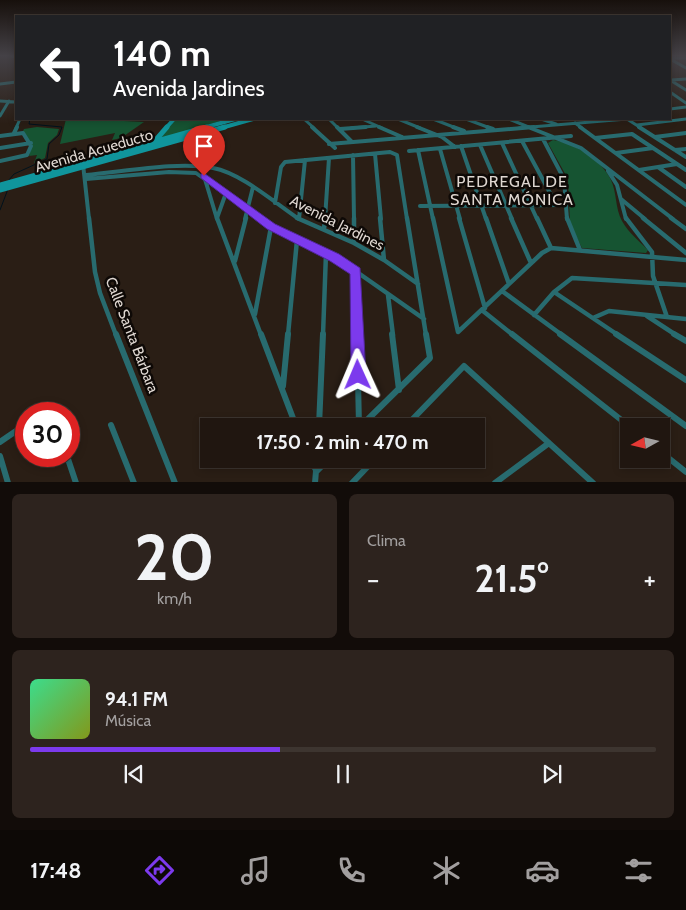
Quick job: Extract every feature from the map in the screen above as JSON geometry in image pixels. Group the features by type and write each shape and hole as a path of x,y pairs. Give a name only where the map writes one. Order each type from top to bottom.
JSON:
{"street":[{"path":"671,80 686,79"},
{"path":"671,81 686,90"},
{"path":"0,84 15,82"},
{"path":"671,93 686,103"},
{"path":"671,97 676,96"},
{"path":"0,101 15,102"},
{"path":"0,116 9,101"},
{"path":"671,109 686,107"},
{"path":"637,125 686,119"},
{"path":"14,133 20,120"},
{"path":"139,151 153,143 173,120"},
{"name":"Avenida Acueducto","path":"83,165 232,120"},
{"name":"Avenida Acueducto","path":"0,188 249,120"},
{"path":"305,120 334,148"},
{"path":"330,120 352,142"},
{"path":"364,120 403,138"},
{"path":"400,120 456,146"},
{"path":"436,120 466,132"},
{"path":"469,120 494,129"},
{"path":"505,120 552,138"},
{"path":"512,120 581,148 686,229"},
{"path":"544,120 557,125"},
{"path":"329,144 603,120"},
{"path":"629,120 686,157"},
{"path":"576,121 595,138 686,205"},
{"path":"340,129 377,125"},
{"path":"0,136 22,133 31,143 30,152 27,155 0,161"},
{"path":"655,137 686,133"},
{"path":"595,138 631,134 686,170"},
{"path":"409,151 571,136"},
{"path":"543,139 564,179 564,205 568,227 580,250"},
{"path":"522,141 556,204"},
{"path":"0,148 31,143"},
{"path":"502,143 551,248"},
{"path":"480,145 531,263"},
{"path":"461,146 509,284"},
{"path":"440,148 484,310 620,419"},
{"path":"616,153 653,148"},
{"path":"675,150 686,149"},
{"path":"418,150 432,205 458,332 484,310 542,253 551,248 686,260"},
{"path":"274,203 282,165 287,162 375,154 395,153 397,155 430,358 369,418"},
{"path":"375,154 384,260"},
{"path":"353,156 354,243"},
{"path":"324,229 329,158"},
{"path":"299,219 305,160"},
{"path":"602,164 613,178 626,219 652,250 650,258 667,318"},
{"path":"639,170 676,164"},
{"name":"Calle Santa Bárbara","path":"83,165 86,177 92,254 100,293 175,482"},
{"name":"Avenida Jardines","path":"86,177 174,167 213,168 236,177 299,219 354,243 384,260 418,284"},
{"path":"658,167 686,187"},
{"path":"204,176 213,168"},
{"path":"86,177 190,171 204,176 271,227 326,253 424,319"},
{"path":"204,176 217,218 235,261 293,418"},
{"path":"235,261 252,187"},
{"path":"217,218 226,193"},
{"path":"679,200 686,198"},
{"path":"621,199 686,253"},
{"path":"420,206 481,204 564,205"},
{"path":"255,315 271,227"},
{"path":"283,389 297,240"},
{"path":"319,418 326,253"},
{"path":"356,272 360,418"},
{"path":"534,314 569,278 574,277 686,285"},
{"path":"502,291 686,426"},
{"path":"554,292 686,379"},
{"path":"388,295 399,390"},
{"path":"593,318 609,311 686,319"},
{"path":"646,315 686,341"},
{"path":"414,418 464,366 594,482"},
{"path":"111,425 134,482"},
{"path":"0,442 15,432"},
{"path":"495,482 549,443"},
{"path":"0,456 8,482"},
{"path":"670,459 686,472"},
{"path":"71,467 76,482"},
{"path":"314,468 316,472"},
{"path":"315,482 316,468"},
{"path":"316,472 320,468"},
{"path":"352,482 366,468"}],"green space":[{"path":"66,120 128,120 124,121 144,122 121,138 112,140 115,133 60,144"},
{"path":"175,120 224,120 159,139"},
{"path":"37,127 59,129 57,135 48,143 45,158 34,163 37,155 29,156 31,148 22,133 24,129"},
{"path":"553,140 578,148 594,159 607,172 613,185 622,221 630,233 648,250 646,253 582,248 570,224 568,179 548,143"}],"waterway":[{"path":"9,180 14,174 47,159 49,144 59,135 62,127 29,124 30,120"},
{"path":"0,210 8,189"}],"district":[{"name":"PEDREGAL DE SANTA MÓNICA","path":"512,190"}],"route":[{"path":"204,176 271,227 335,258 356,272 358,375"}]}
